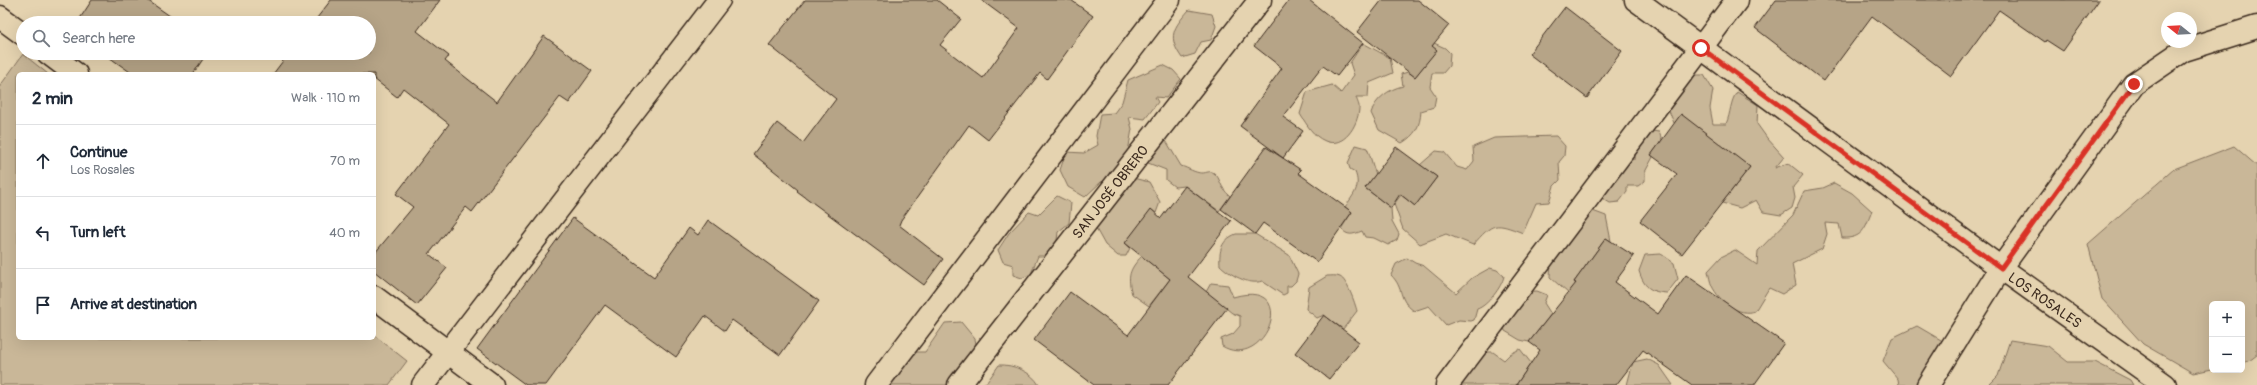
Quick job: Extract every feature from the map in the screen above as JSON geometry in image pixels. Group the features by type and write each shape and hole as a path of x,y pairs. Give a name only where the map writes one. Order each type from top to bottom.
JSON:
{"street":[{"path":"423,385 719,0"},
{"path":"876,385 1169,0"},
{"name":"SAN JOSÉ OBRERO","path":"959,385 1260,0"},
{"name":"LOS ROSALES","path":"1636,0 2001,268 2165,385"},
{"path":"1447,385 1737,0"},
{"path":"1928,385 2001,268 2134,84 2184,50 2257,27"},
{"path":"57,60 73,72"},
{"path":"376,298 492,385"}],"shaded area":[{"path":"1189,10 1212,14 1216,26 1211,40 1201,42 1195,54 1182,58 1177,51 1173,38 1179,22"},
{"path":"1363,43 1390,58 1393,73 1369,83 1368,97 1356,97 1359,106 1356,122 1349,134 1344,139 1332,143 1325,141 1314,133 1300,114 1307,92 1332,85 1341,93 1354,75 1350,63"},
{"path":"1434,43 1445,48 1450,53 1449,66 1443,73 1432,73 1430,87 1436,96 1434,107 1421,111 1416,130 1402,143 1379,130 1371,113 1376,103 1383,95 1403,86 1401,74 1408,72 1415,77 1436,50 1432,47"},
{"path":"19,60 30,60 46,72 16,72 16,340 376,340 376,337 407,361 389,385 0,385 0,86"},
{"path":"1163,65 1173,70 1181,79 1166,98 1155,97 1158,102 1145,119 1129,117 1132,129 1126,163 1115,177 1101,182 1085,197 1068,187 1060,170 1066,152 1084,153 1098,145 1096,136 1100,114 1114,113 1122,102 1128,80"},
{"path":"1692,75 1704,75 1713,90 1710,108 1713,124 1726,124 1733,99 1737,92 1758,105 1757,124 1784,157 1775,168 1788,163 1803,175 1793,187 1795,198 1792,208 1781,215 1763,212 1756,200 1740,208 1722,203 1750,167 1674,123 1667,106"},
{"path":"1652,131 1659,132 1662,140 1651,155 1653,157 1645,172 1645,181 1638,186 1627,186 1627,192 1619,202 1610,203 1600,197 1624,160 1635,159 1636,151"},
{"path":"1556,136 1565,146 1564,156 1559,162 1560,180 1554,186 1549,202 1536,203 1523,233 1506,227 1495,226 1485,232 1473,245 1446,234 1420,244 1403,229 1394,204 1401,195 1415,206 1437,177 1420,165 1436,151 1444,152 1457,167 1467,170 1474,161 1473,147 1494,138"},
{"path":"1165,139 1181,166 1202,173 1211,172 1218,177 1226,193 1230,196 1219,211 1185,186 1175,187 1166,180 1166,170 1143,161"},
{"path":"1356,145 1367,148 1376,174 1365,188 1391,208 1392,221 1399,234 1397,240 1388,245 1374,238 1365,237 1362,231 1350,234 1341,229 1352,212 1345,207 1354,194 1357,186 1357,177 1355,172 1350,169 1348,163"},
{"path":"2234,146 2257,166 2257,355 2249,361 2245,362 2245,301 2209,301 2209,370 2193,373 2143,344 2102,299 2088,244 2174,169"},
{"path":"1133,178 1149,182 1160,202 1156,213 1152,210 1125,243 1130,248 1126,256 1118,256 1105,245 1095,227"},
{"path":"1834,183 1852,193 1872,211 1862,231 1855,237 1842,238 1839,224 1825,223 1827,234 1822,249 1792,264 1796,285 1782,294 1769,288 1755,311 1743,312 1736,310 1724,302 1715,292 1710,281 1708,271 1721,257 1735,250 1757,265 1758,251 1793,215 1804,191 1823,188"},
{"path":"1057,196 1071,203 1069,223 1058,232 1057,240 1050,256 1038,256 1031,274 1022,278 1013,275 1013,265 1003,262 998,250 1009,233 1029,212 1038,215"},
{"path":"1590,210 1606,216 1611,241 1606,238 1574,282 1580,290 1569,294 1550,277 1551,257"},
{"path":"1236,234 1255,234 1289,255 1298,274 1296,281 1291,286 1287,286 1287,293 1283,295 1262,281 1245,281 1220,265 1222,246 1227,239"},
{"path":"1661,254 1674,263 1678,279 1667,293 1648,288 1639,271 1645,255"},
{"path":"1142,256 1170,279 1149,306 1132,294 1130,283 1130,274 1132,269"},
{"path":"1407,258 1424,266 1456,293 1472,278 1490,268 1497,270 1504,276 1494,296 1477,309 1474,320 1459,320 1446,325 1429,306 1414,311 1405,302 1398,285 1391,275 1396,264"},
{"path":"1327,276 1337,276 1343,279 1356,307 1357,311 1343,329 1324,315 1317,318 1306,309 1309,287"},
{"path":"1211,283 1228,285 1233,297 1254,294 1267,300 1271,311 1270,324 1263,337 1252,347 1238,351 1222,346 1221,339 1233,334 1240,326 1240,316 1232,313 1206,292"},
{"path":"1537,291 1547,295 1544,303 1551,314 1529,342 1520,340 1505,331 1503,324 1523,292"},
{"path":"961,322 975,339 977,349 963,361 970,372 959,385 880,385 903,352 925,352 945,323"},
{"path":"1917,326 1953,347 1949,369 1945,376 1933,383 1899,385 1898,379 1883,361 1892,338"},
{"path":"2010,340 2048,346 2068,362 2095,362 2130,380 2133,385 1989,385 1998,376"},
{"path":"1520,349 1531,363 1516,385 1448,385 1484,352 1493,352 1504,360 1510,354"},
{"path":"1647,359 1659,365 1673,385 1627,385 1633,362"},
{"path":"999,365 1016,367 1022,370 1032,376 1039,385 980,385 987,382"}],"building":[{"path":"92,0 147,0 170,16 82,16"},
{"path":"331,0 440,0 417,31 449,56 445,61 497,102 544,36 592,71 569,103 560,97 472,212 466,207 429,254 447,268 417,305 376,273 376,252 413,207 396,194 449,124 403,88 397,97 376,81 376,72 275,72 284,60 376,60 376,16 318,16"},
{"path":"805,0 937,0 961,19 940,45 983,78 1019,28 981,0 1071,0 1093,16 1047,79 1040,73 988,140 969,125 901,220 899,225 943,259 924,285 797,191 798,190 753,154 777,123 803,143 836,99 769,45"},
{"path":"1289,0 1309,0 1363,43 1337,76 1323,66 1283,117 1303,131 1283,158 1240,126 1282,68 1254,46"},
{"path":"1382,0 1418,0 1449,25 1432,46 1437,50 1415,77 1357,32"},
{"path":"1776,0 2099,0 2063,51 2046,40 2045,42 1999,10 1951,76 1872,16 1824,81 1755,28"},
{"path":"1565,7 1622,51 1587,98 1529,54"},
{"path":"113,60 202,60 194,72 130,72"},
{"path":"1681,114 1750,167 1682,254 1640,221 1677,174 1651,155"},
{"path":"1266,147 1301,170 1298,173 1352,212 1317,262 1263,223 1255,234 1221,209"},
{"path":"1396,147 1437,177 1415,206 1400,194 1391,208 1365,188"},
{"path":"1185,186 1231,221 1188,277 1227,308 1168,385 1094,385 1034,340 1070,292 1128,335 1170,279 1125,243 1151,209 1161,218"},
{"path":"573,218 654,277 689,228 698,235 708,220 819,301 780,355 732,320 725,331 705,316 676,357 605,305 546,385 526,385 477,349"},
{"path":"1606,238 1634,256 1615,282 1658,314 1686,275 1784,343 1754,385 1692,385 1643,350 1616,385 1516,385 1540,350 1529,342 1576,283 1574,282"},
{"path":"1324,315 1359,342 1329,379 1295,353"}],"route":[{"path":"1701,48 2001,268 2134,84"}]}
